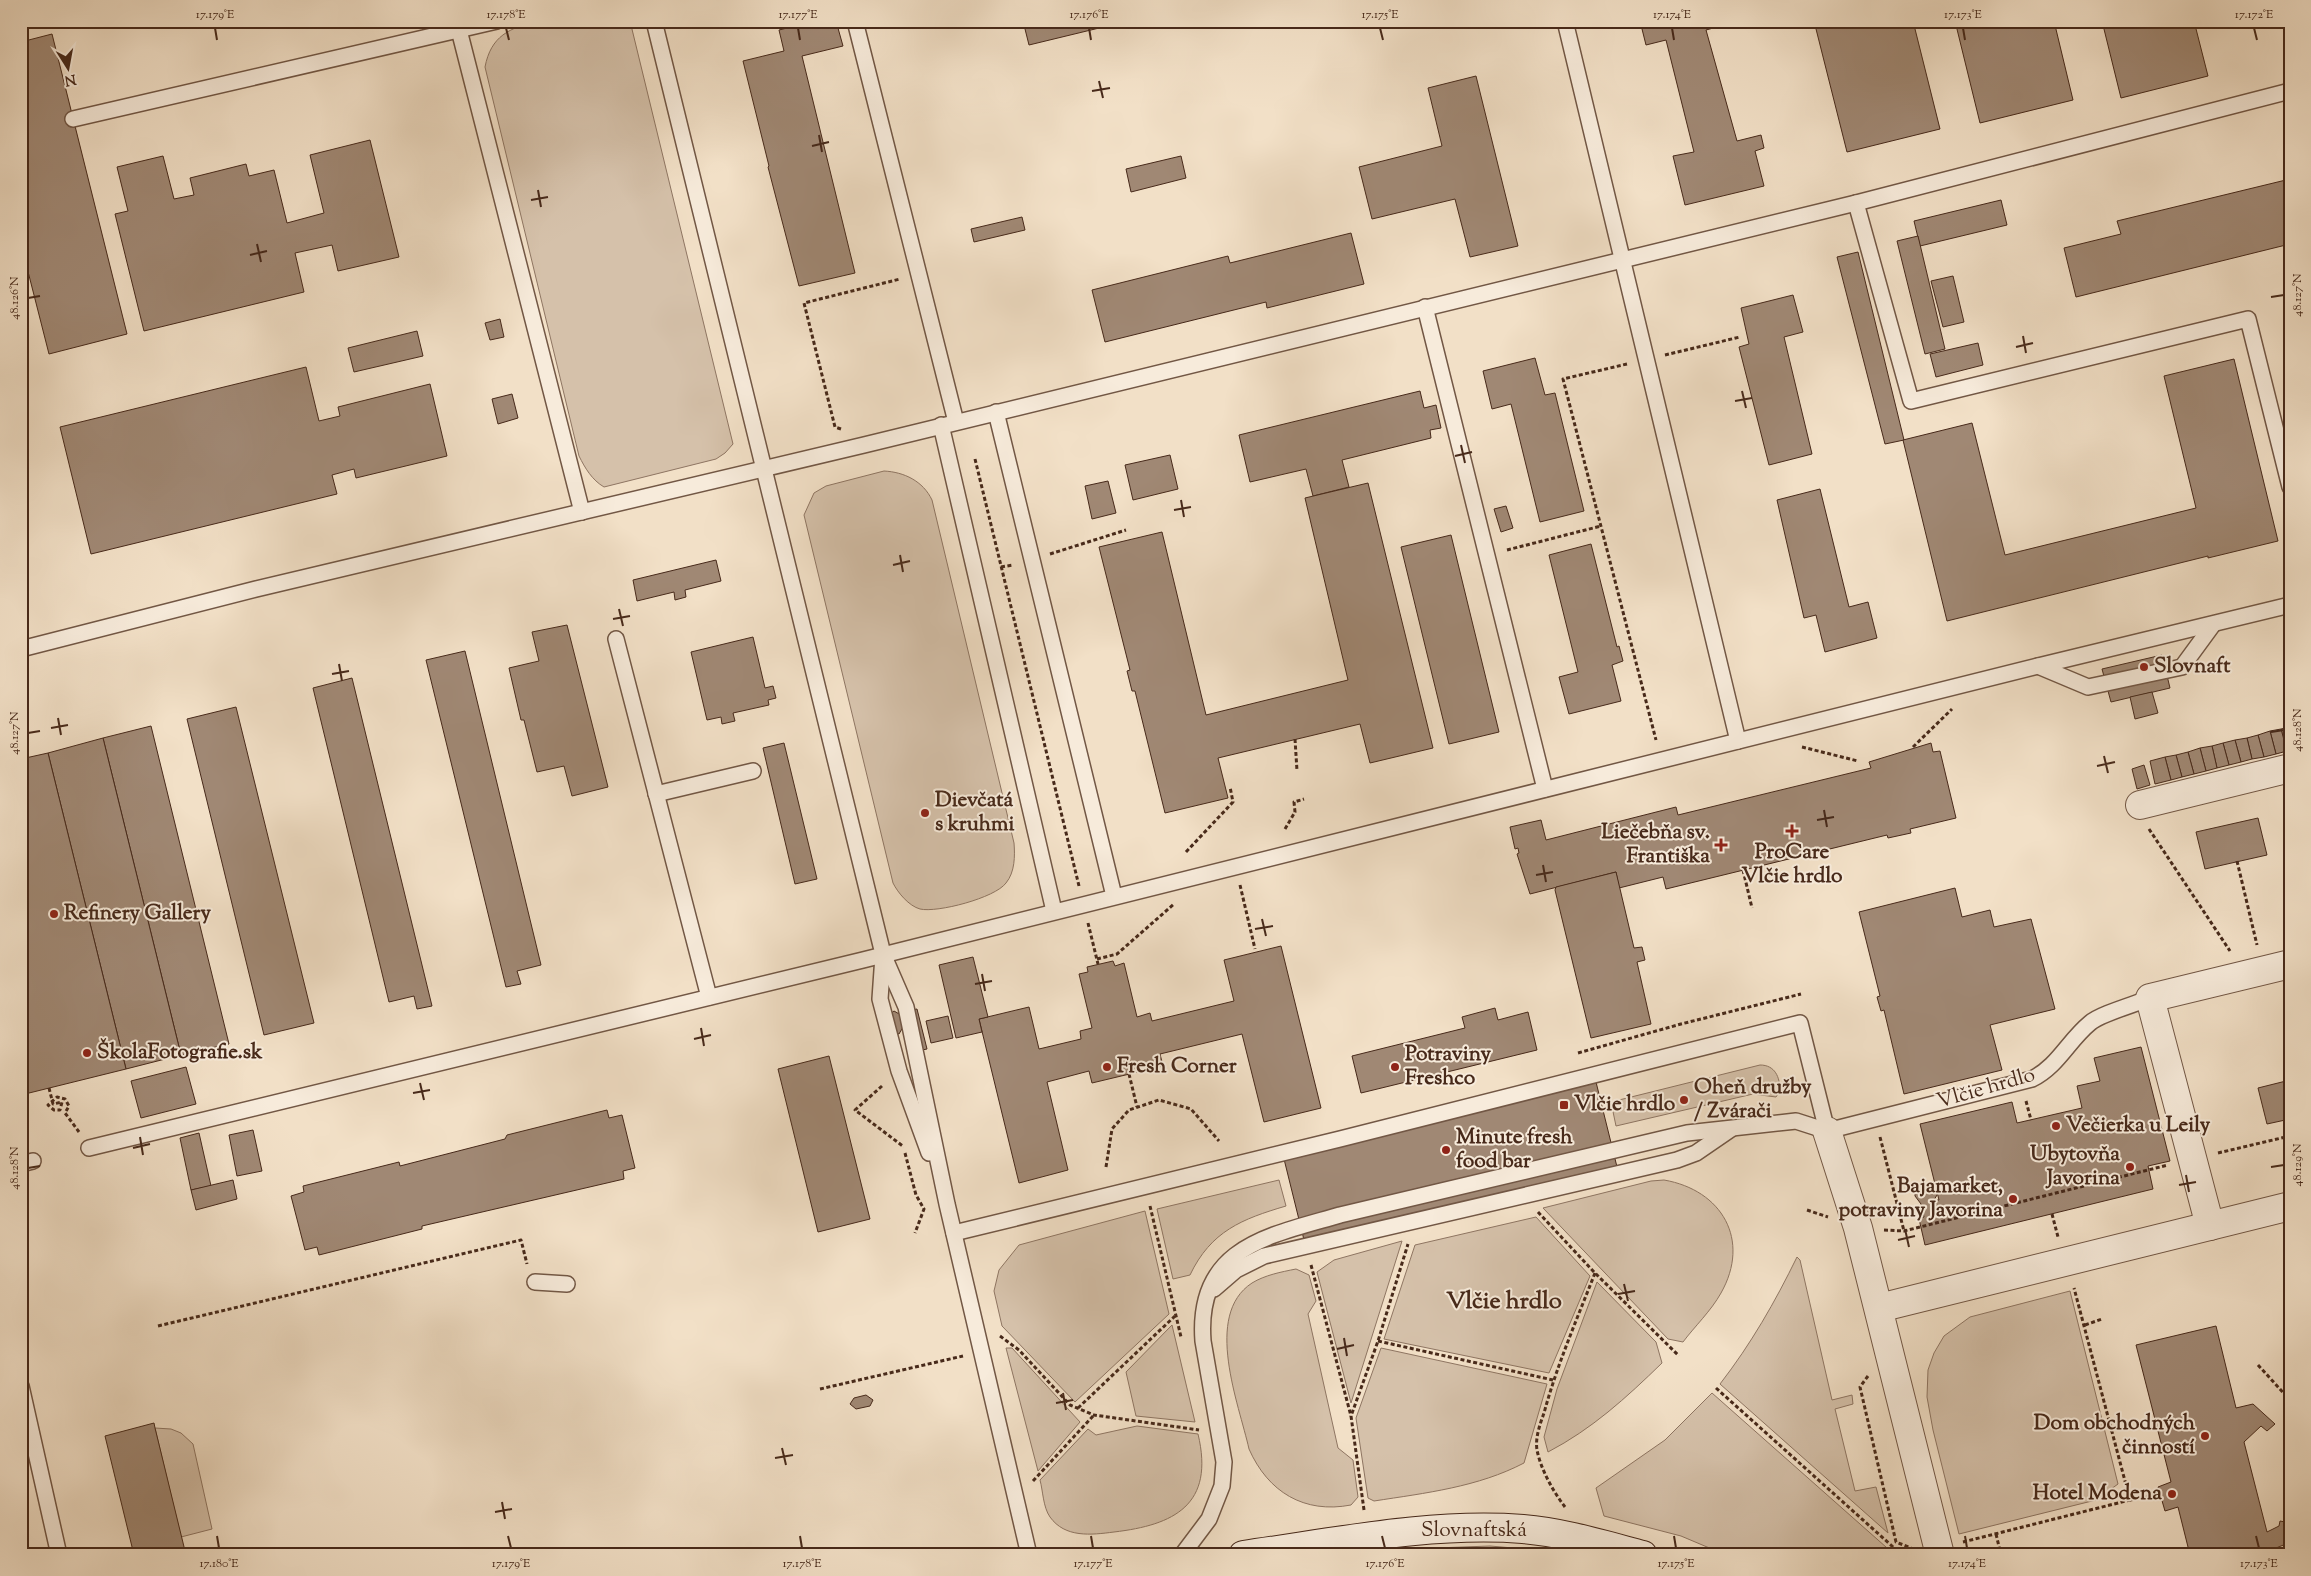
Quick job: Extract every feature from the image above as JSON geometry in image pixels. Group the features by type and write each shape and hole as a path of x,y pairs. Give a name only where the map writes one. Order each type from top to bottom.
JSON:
{"street":[{"path":"2140,805 2290,768"},
{"name":"Vlčie hrdlo","path":"2150,998 2290,964"},
{"path":"2150,998 2210,1226"},
{"path":"1827,1131 1858,1228 1939,1549"},
{"path":"1879,1308 2290,1206"},
{"name":"Slovnaftská","path":"1243,1555 1390,1534 1474,1528 1524,1529 1642,1555"}],"lane":[{"path":"73,119 497,21"},
{"path":"654,21 884,954 906,1007 947,1204 1030,1555"},
{"path":"855,21 918,275 948,424 1054,911"},
{"path":"1565,21 1738,741"},
{"path":"459,30 582,512"},
{"path":"21,650 256,589 948,424 1856,203 2290,91"},
{"path":"1856,203 1911,401 2248,319 2290,487"},
{"path":"1425,307 1545,789"},
{"path":"996,412 1114,896"},
{"path":"89,1148 884,954 2038,666 2212,626 2290,605"},
{"path":"2038,666 2088,687 2182,667 2212,626"},
{"path":"616,639 709,997"},
{"path":"656,794 753,771"},
{"path":"884,954 880,999 899,1071 947,1204"},
{"name":"Vlčie hrdlo","path":"1827,1131 2032,1079 2045,1073 2056,1063 2075,1038 2091,1022 2150,998"},
{"path":"954,1233 1331,1141 1800,1023 1827,1131"},
{"path":"1182,1555 1208,1520 1222,1486 1224,1462 1201,1322 1205,1298 1220,1269 1244,1248 1286,1231 1340,1215 1661,1138 1737,1126 1796,1121 1827,1131"},
{"path":"1205,1298 1236,1270 1264,1256 1677,1160 1696,1153 1737,1126"},
{"path":"532,1277 567,1284"},
{"path":"21,1386 59,1555"}],"path":[{"path":"847,431 835,427 804,303 918,275"},
{"path":"1661,760 1563,379 1740,337"},
{"path":"975,459 1098,964"},
{"path":"1486,555 1601,526"},
{"path":"1001,567 1032,560 1126,530"},
{"path":"1912,747 1955,707"},
{"path":"1760,736 1858,760"},
{"path":"1296,739 1297,771"},
{"path":"1186,852 1233,802 1230,787"},
{"path":"1285,829 1295,812 1294,802 1304,799"},
{"path":"2140,805 2150,832 2254,972"},
{"path":"2237,861 2254,972"},
{"path":"1743,870 1752,908"},
{"path":"1232,886 1250,882"},
{"path":"1240,884 1256,949"},
{"path":"1097,959 1117,954 1180,899"},
{"path":"1578,1053 1681,1024 1801,994"},
{"path":"899,1071 854,1110 903,1146 916,1195 924,1209 915,1233"},
{"path":"1129,1074 1137,1108"},
{"path":"49,1088 51,1096 54,1104 62,1102 60,1110 54,1110 48,1104 52,1101 57,1097 65,1099 69,1106 65,1112"},
{"path":"1106,1167 1112,1129 1129,1110 1160,1100 1191,1109 1219,1141"},
{"path":"1878,1132 1904,1231 2149,1170"},
{"path":"2192,1159 2290,1136"},
{"path":"1150,1206 1182,1340"},
{"path":"1532,1206 1595,1273 1679,1356"},
{"path":"1807,1210 1835,1220"},
{"path":"2052,1214 2070,1284 2076,1290 2130,1500"},
{"path":"1351,1416 1378,1341 1410,1236"},
{"path":"158,1326 521,1240 532,1277"},
{"path":"1310,1260 1351,1416 1364,1510"},
{"path":"1563,1537 1571,1515 1553,1490 1536,1448 1553,1380 1595,1273"},
{"path":"1078,1408 1176,1315"},
{"path":"2085,1325 2102,1319"},
{"path":"999,1336 1019,1350 1070,1405 1094,1415 1204,1430"},
{"path":"1378,1341 1553,1380"},
{"path":"820,1389 964,1356"},
{"path":"2258,1366 2290,1400"},
{"path":"1870,1372 1860,1387 1896,1542 1939,1549 2160,1494"},
{"path":"1716,1388 1902,1555"},
{"path":"1033,1481 1094,1415"},
{"path":"1996,1534 2001,1555"}],"shaded area":[{"path":"538,21 630,21 733,444 716,459 604,487 592,477 579,456 485,67 492,48 503,35 510,30"},
{"path":"884,471 899,473 912,479 924,488 932,500 1014,843 1013,869 1009,879 1000,889 978,899 939,909 920,909 912,905 904,899 893,883 804,515 814,493 826,486"},
{"path":"1760,1065 1769,1067 1778,1077 1780,1091 1776,1097 1753,1094 1616,1126 1611,1102"},
{"path":"1279,1180 1286,1206 1255,1216 1229,1229 1208,1247 1190,1275 1173,1279 1157,1209"},
{"path":"1664,1180 1702,1194 1715,1206 1725,1220 1731,1237 1733,1254 1730,1273 1721,1293 1683,1342 1668,1339 1543,1208 1651,1181"},
{"path":"1145,1211 1169,1314 1075,1402 1002,1326 994,1291 999,1270 1019,1245"},
{"path":"1536,1217 1590,1276 1549,1373 1384,1339 1415,1245"},
{"path":"1402,1241 1351,1403 1317,1272 1334,1260"},
{"path":"1797,1257 1800,1260 1832,1400 1852,1395 1853,1404 1835,1409 1855,1491 1876,1487 1888,1533 1720,1384 1762,1322"},
{"path":"1296,1269 1309,1275 1316,1301 1308,1314 1338,1448 1353,1460 1358,1497 1351,1505 1334,1507 1303,1503 1277,1488 1266,1477 1249,1449 1233,1385 1228,1361 1227,1338 1229,1316 1237,1297 1257,1280"},
{"path":"1597,1282 1656,1342 1662,1363 1594,1423 1548,1452 1544,1437 1557,1389"},
{"path":"2070,1291 2118,1484 2096,1500 1959,1534 1933,1430 1927,1397 1928,1370 1934,1353 1944,1336 1970,1317"},
{"path":"1172,1325 1195,1422 1136,1416 1126,1372"},
{"path":"1006,1348 1012,1348 1080,1422 1038,1471"},
{"path":"1381,1348 1547,1384 1524,1463 1488,1478 1451,1488 1374,1501 1368,1498 1356,1418"},
{"path":"1712,1393 1895,1555 1726,1555 1681,1536 1604,1516 1596,1488 1665,1440"},
{"path":"1137,1426 1198,1434 1202,1458 1200,1478 1195,1494 1185,1507 1171,1517 1155,1524 1114,1532 1079,1534 1063,1529 1056,1524 1046,1509 1040,1480 1088,1429 1096,1435"},
{"path":"155,1428 171,1429 181,1433 193,1444 212,1529 181,1537"},
{"path":"1490,1546 1548,1551 1549,1555 1371,1555 1435,1548"}],"building":[{"path":"815,21 836,21 843,46 802,56 855,273 799,286 743,61 784,51 779,30"},
{"path":"1023,21 1128,21 1029,45"},
{"path":"1640,21 1739,21 1706,30 1737,141 1761,135 1764,148 1755,151 1764,186 1685,205 1673,156 1694,152 1666,40 1646,45"},
{"path":"1814,21 1913,21 1940,129 1847,152"},
{"path":"1955,21 2054,21 2073,100 1980,123"},
{"path":"2102,21 2194,21 2208,76 2121,98"},
{"path":"52,34 127,334 49,354 21,244 21,42"},
{"path":"1476,76 1518,246 1470,257 1455,199 1372,219 1359,167 1442,146 1428,88"},
{"path":"370,140 399,257 338,271 332,245 295,253 304,292 144,331 115,214 128,211 117,167 163,156 174,199 194,195 190,178 246,164 249,176 274,170 287,223 324,213 310,155"},
{"path":"1181,156 1186,178 1131,192 1126,169"},
{"path":"2290,179 2290,244 2076,297 2064,248 2121,234 2117,221"},
{"path":"2001,200 2007,225 1920,246 1914,221"},
{"path":"1022,217 1025,230 974,242 971,229"},
{"path":"1351,233 1364,284 1267,308 1266,302 1105,342 1092,290 1228,256 1230,263"},
{"path":"1918,236 1945,349 1925,354 1897,241"},
{"path":"1858,252 1904,440 1885,444 1837,257"},
{"path":"1953,276 1964,322 1943,327 1931,281"},
{"path":"1793,295 1803,332 1784,337 1812,454 1769,465 1739,347 1749,344 1741,308"},
{"path":"500,319 504,337 490,340 485,323"},
{"path":"417,331 423,356 354,372 348,348"},
{"path":"1978,343 1983,365 1936,377 1930,354"},
{"path":"1535,358 1545,395 1555,393 1584,511 1540,522 1511,404 1492,409 1483,371"},
{"path":"2234,359 2278,541 2208,558 2208,556 1947,621 1903,440 1972,423 2005,555 2196,508 2164,376"},
{"path":"306,367 319,421 340,416 338,407 430,384 447,456 356,478 354,469 332,475 337,494 91,554 60,427"},
{"path":"1420,391 1424,408 1436,405 1441,428 1430,430 1431,438 1342,460 1349,487 1313,496 1306,469 1250,482 1239,435"},
{"path":"512,394 518,418 498,424 492,399"},
{"path":"1170,455 1178,489 1133,500 1125,465"},
{"path":"1108,481 1116,513 1092,519 1085,486"},
{"path":"1368,483 1433,748 1370,763 1360,724 1218,758 1228,798 1165,813 1135,691 1132,691 1127,671 1130,670 1099,547 1162,532 1206,715 1348,680 1305,498"},
{"path":"1820,489 1849,607 1868,602 1877,638 1825,652 1816,615 1804,618 1777,500"},
{"path":"1506,506 1513,528 1501,532 1494,509"},
{"path":"1451,535 1499,732 1449,744 1401,547"},
{"path":"1591,544 1617,647 1619,646 1623,661 1612,665 1621,701 1569,714 1559,677 1578,672 1549,555"},
{"path":"716,560 721,581 685,590 686,597 675,600 674,592 637,601 633,580"},
{"path":"567,625 608,787 572,796 564,766 537,772 524,720 521,720 509,668 539,661 532,632"},
{"path":"753,637 765,688 773,686 776,698 768,700 769,705 733,713 735,721 722,724 721,717 707,720 691,652"},
{"path":"465,651 541,965 517,971 521,984 506,987 426,660"},
{"path":"2162,655 2170,688 2111,702 2102,669"},
{"path":"352,678 432,1006 417,1009 414,996 389,1002 313,688"},
{"path":"2152,692 2158,713 2135,719 2130,697"},
{"path":"236,707 314,1023 264,1035 187,719"},
{"path":"151,726 229,1044 181,1055 103,738"},
{"path":"2290,727 2290,750 2287,751 2281,729"},
{"path":"2281,729 2287,751 2276,754 2270,731"},
{"path":"2270,731 2276,754 2264,757 2258,735"},
{"path":"2258,735 2264,757 2252,759 2247,738"},
{"path":"103,738 181,1055 126,1069 48,753"},
{"path":"2247,738 2252,759 2241,762 2235,740"},
{"path":"2235,740 2241,762 2229,765 2223,743"},
{"path":"784,743 817,879 795,884 763,748"},
{"path":"1931,743 1933,752 1940,751 1956,818 1910,829 1911,833 1888,838 1887,835 1666,889 1663,877 1619,888 1616,872 1530,894 1517,854 1519,853 1518,848 1515,849 1510,827 1541,820 1546,840 1676,807 1678,815 1871,768 1869,762"},
{"path":"2223,743 2229,765 2217,768 2212,746"},
{"path":"2212,746 2217,768 2206,771 2200,748"},
{"path":"2200,748 2206,771 2194,774 2188,752"},
{"path":"2188,752 2194,774 2182,777 2176,755"},
{"name":"Refinery Gallery","path":"48,753 126,1069 21,1095 21,759"},
{"path":"2176,755 2182,777 2171,780 2165,757"},
{"path":"2165,757 2171,780 2155,784 2150,761"},
{"path":"2144,765 2150,785 2137,789 2132,769"},
{"path":"2258,818 2267,855 2205,869 2196,832"},
{"path":"1616,872 1634,948 1642,947 1645,960 1637,962 1651,1024 1591,1038 1555,890 1556,887"},
{"path":"1955,888 1962,917 1990,910 1994,927 2031,919 2055,1009 1990,1025 2002,1070 1904,1094 1884,1010 1881,1011 1877,997 1880,996 1859,912"},
{"path":"1281,946 1321,1108 1264,1122 1242,1034 1160,1054 1163,1066 1092,1083 1089,1071 1047,1082 1068,1170 1019,1183 979,1019 1029,1007 1039,1049 1081,1039 1080,1031 1092,1028 1079,974 1088,972 1087,967 1113,961 1115,966 1124,963 1137,1017 1150,1013 1152,1021 1234,1001 1224,960"},
{"path":"973,957 988,1017 979,1019 982,1032 956,1038 939,965"},
{"path":"1495,1008 1498,1020 1528,1012 1537,1050 1361,1093 1352,1056 1465,1028 1462,1017"},
{"path":"917,1009 927,1049 912,1052 902,1012"},
{"path":"894,1011 901,1015 903,1027 899,1034 895,1033 890,1014"},
{"path":"948,1016 953,1038 931,1043 926,1021"},
{"path":"2141,1047 2170,1161 2148,1166 2153,1189 1925,1245 1919,1219 1924,1217 1921,1204 1915,1196 1915,1191 1922,1184 1930,1184 1935,1189 1937,1195 1934,1200 1939,1200 1920,1124 2012,1102 2017,1123 2082,1108 2077,1086 2100,1081 2094,1058"},
{"path":"829,1056 870,1219 818,1232 778,1069"},
{"path":"186,1067 196,1104 141,1118 131,1081"},
{"path":"2290,1080 2290,1119 2267,1124 2258,1088"},
{"path":"1596,1082 1619,1175 1307,1252 1284,1159"},
{"path":"607,1110 609,1118 622,1115 635,1168 623,1171 624,1179 422,1226 422,1229 319,1255 317,1247 305,1250 291,1196 304,1192 303,1186 399,1162 400,1166 505,1139 507,1135"},
{"path":"253,1130 262,1171 237,1176 229,1135"},
{"path":"199,1133 211,1186 191,1190 180,1138"},
{"path":"233,1180 237,1199 196,1210 191,1190"},
{"name":"Dom obchodných činností","path":"2216,1326 2236,1408 2253,1404 2275,1424 2267,1431 2261,1426 2244,1442 2267,1532 2279,1526 2280,1521 2290,1523 2286,1544 2271,1550 2272,1555 2190,1555 2178,1507 2165,1511 2158,1487 2171,1482 2136,1345"},
{"path":"866,1395 873,1400 870,1406 856,1409 850,1404 854,1398"},
{"path":"154,1423 186,1555 134,1555 105,1436"}],"place":[{"name":"Slovnaft","path":"2144,667"},
{"name":"Dievčatá s kruhmi","path":"925,813"},
{"name":"ProCare Vlčie hrdlo","path":"1792,831"},
{"name":"Liečebňa sv. Františka","path":"1721,845"},
{"name":"Refinery Gallery","path":"54,914"},
{"name":"ŠkolaFotografie.sk","path":"87,1053"},
{"name":"Fresh Corner","path":"1107,1067"},
{"name":"Potraviny Freshco","path":"1395,1067"},
{"name":"Oheň družby / Zvárači","path":"1684,1100"},
{"name":"Vlčie hrdlo","path":"1564,1105"},
{"name":"Večierka u Leily","path":"2056,1126"},
{"name":"Minute fresh food bar","path":"1446,1150"},
{"name":"Ubytovňa Javorina","path":"2130,1167"},
{"name":"Bajamarket, potraviny Javorina","path":"2013,1199"},
{"name":"Dom obchodných činností","path":"2205,1436"},
{"name":"Hotel Modena","path":"2172,1494"}],"district":[{"name":"Vlčie hrdlo","path":"1504,1302"}]}
